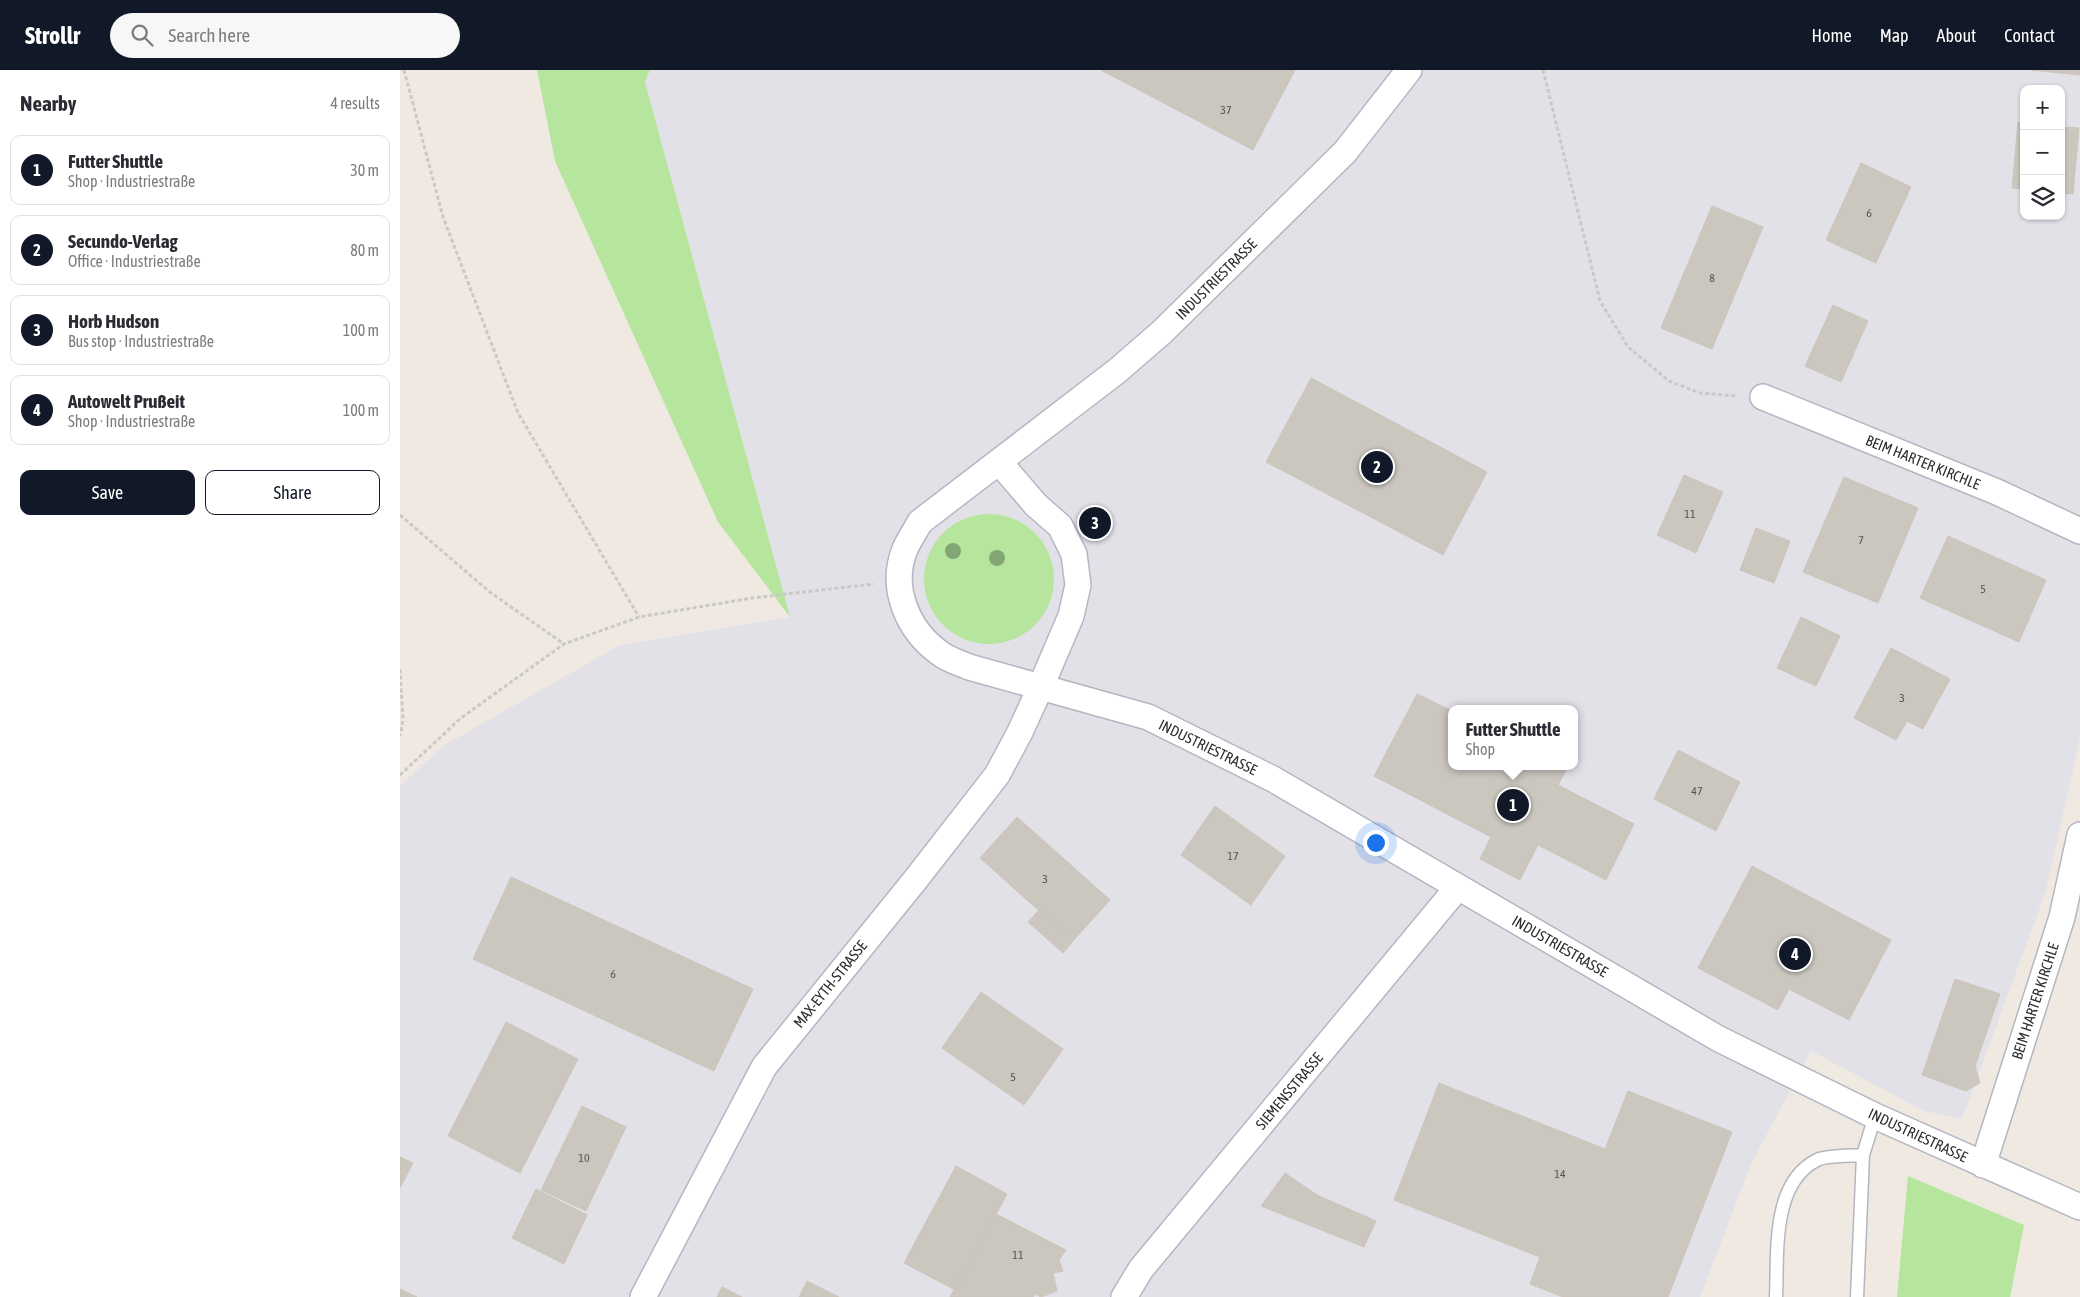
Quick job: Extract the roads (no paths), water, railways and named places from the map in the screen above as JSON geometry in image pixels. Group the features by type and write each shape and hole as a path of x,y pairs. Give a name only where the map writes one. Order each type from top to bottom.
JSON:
{"street":[{"name":"INDUSTRIESTRASSE","path":"1410,70 1345,152 1162,332 1117,371 920,522 905,550 899,581 905,610 919,636 942,655 969,667 1148,717 1273,779 1719,1039 1875,1116 2080,1207"},
{"name":"BEIM HARTER KIRCHLE","path":"1763,398 1997,492 2080,531"},
{"path":"998,462 1036,504 1060,526 1074,554 1078,585 1071,616 1042,686"},
{"name":"MAX-EYTH-STRASSE","path":"642,1297 764,1067 916,879 997,774 1042,686"},
{"name":"BEIM HARTER KIRCHLE","path":"1983,1165 2062,917 2080,835"},
{"name":"SIEMENSSTRASSE","path":"1124,1297 1140,1268 1458,888"}],"lane":[{"path":"1857,1297 1863,1155 1875,1116"},
{"path":"1776,1297 1780,1225 1784,1200 1791,1184 1802,1170 1819,1159 1863,1155"}],"place":[{"name":"Secundo-Verlag","path":"1377,467"},
{"name":"Horb Hudson","path":"1095,523"},
{"name":"Futter Shuttle","path":"1513,805"},
{"name":"Autowelt Prußeit","path":"1795,954"}]}
